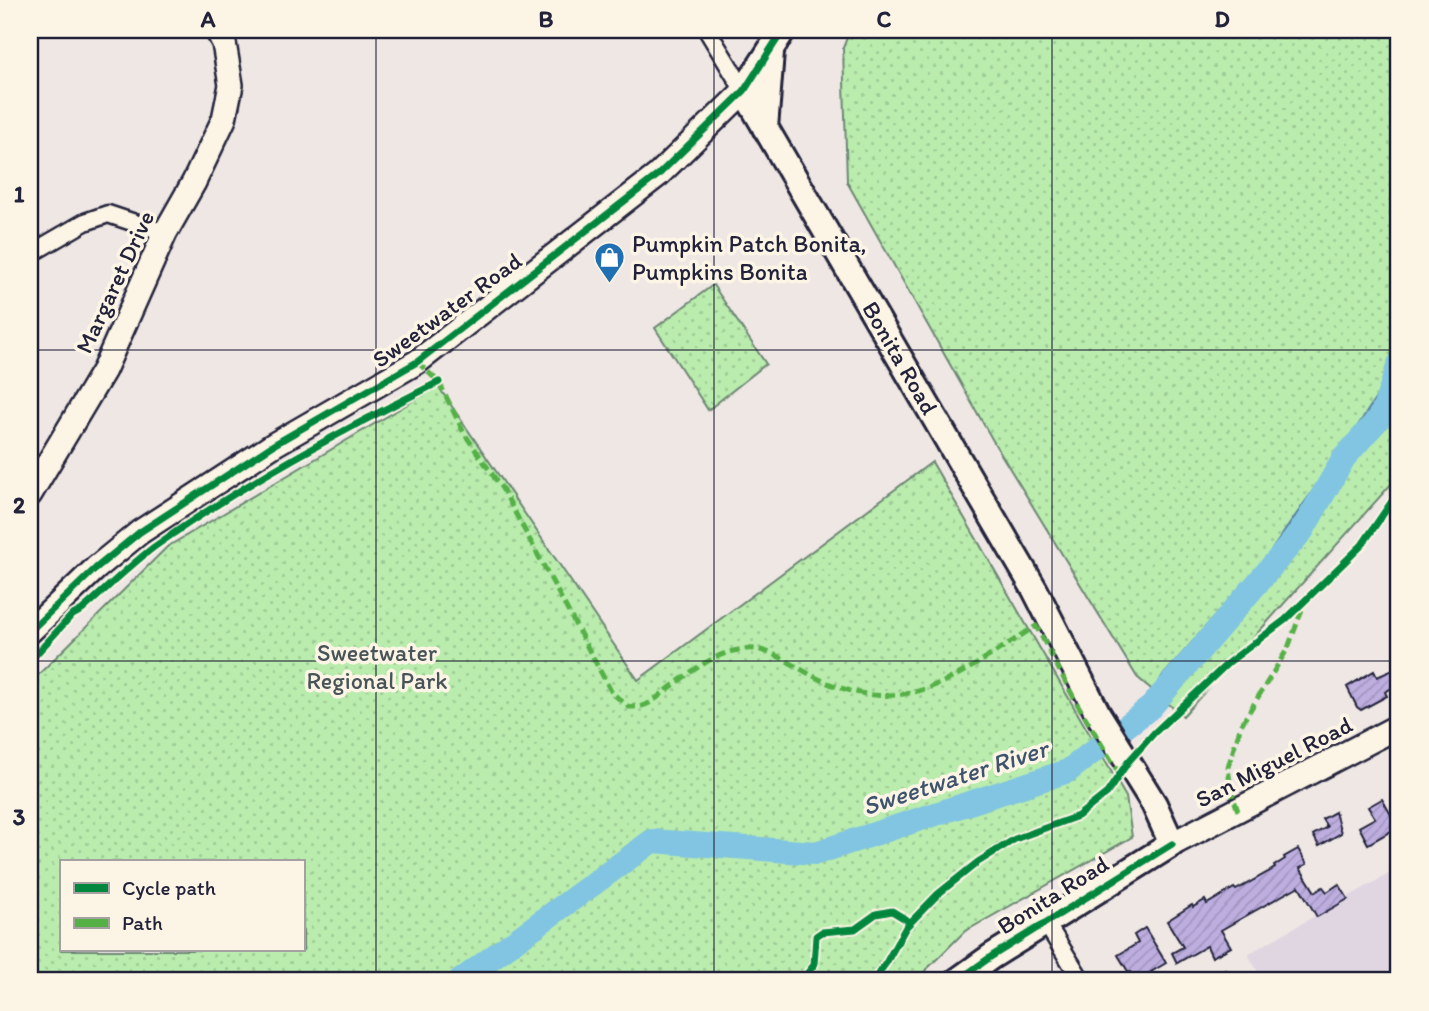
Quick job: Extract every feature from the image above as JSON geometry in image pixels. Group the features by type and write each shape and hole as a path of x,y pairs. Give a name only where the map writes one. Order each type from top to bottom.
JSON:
{"main road":[{"name":"Margaret Drive","path":"30,494 104,370 164,233 194,182 224,119 231,85 225,43 217,30"},
{"name":"Sweetwater Road","path":"30,631 96,568 140,532 277,443 417,362 658,174 744,91 777,39"},
{"path":"765,128 777,39"},
{"name":"Bonita Road","path":"744,91 1035,590 1098,714 1154,804 1172,844 985,960 957,981"},
{"name":"San Miguel Road","path":"1172,844 1399,726"}],"street":[{"path":"707,30 744,91"},
{"path":"30,254 85,222 108,214 164,233"},
{"path":"1046,923 1082,981"}],"shaded area":[{"path":"1399,868 1399,981 1263,981 1248,954"}],"green space":[{"path":"850,30 1399,30 1399,466 1394,481 1183,716 1137,677 996,446 847,182 843,48"},
{"path":"713,285 766,364 708,410 655,328"},
{"name":"Sweetwater Regional Park","path":"438,386 638,680 932,462 1126,797 1132,837 964,932 915,981 30,981 30,683 167,547"}],"water":[{"path":"1399,330 1399,348 1384,394 1267,566 1167,683 1161,678 1268,555 1353,433 1381,390"}],"building":[{"path":"1393,670 1399,684 1385,692 1387,696 1361,710 1357,707 1347,687 1374,671 1377,677"},
{"path":"1382,799 1398,827 1368,844 1359,827 1375,818 1368,807"},
{"path":"1335,812 1341,833 1319,846 1313,835 1327,827 1322,819"},
{"path":"1298,849 1307,864 1300,868 1315,892 1323,887 1327,892 1339,884 1348,899 1317,917 1299,886 1221,930 1231,947 1212,957 1207,946 1177,963 1172,953 1183,947 1167,921 1192,905 1193,907 1205,900 1207,904 1234,888 1236,890 1275,868 1284,857"},
{"path":"1145,928 1166,963 1151,972 1153,974 1137,981 1118,955 1138,943 1134,935"},
{"path":"1225,969 1232,981 1203,981"}],"waterway":[{"name":"Sweetwater River","path":"460,981 652,841 816,853 1068,771 1151,707 1302,531 1344,458 1382,415 1399,364"}],"marked path":[{"path":"417,362 439,382 464,433 503,490 612,693 629,707 650,703 713,659 745,649 772,654 846,690 876,695 904,694 956,676 1036,626 1075,700 1120,775"},
{"path":"1238,811 1231,791 1228,767 1241,725 1288,648 1303,607"}],"cycle path":[{"path":"30,631 96,568 140,532 275,444 417,362 658,175 744,91 783,30"},
{"path":"30,661 71,616 82,610 154,547 293,459 439,382"},
{"path":"873,981 906,927 938,894 978,862 1015,839 1078,816 1107,793 1128,762 1154,733 1229,662 1285,620 1362,545 1399,491"},
{"path":"957,981 992,956 1172,844"},
{"path":"801,981 814,965 816,936 822,932 855,929 876,914 892,911 910,922"}],"place":[{"name":"Pumpkin Patch Bonita, Pumpkins Bonita","path":"609,285"}]}
